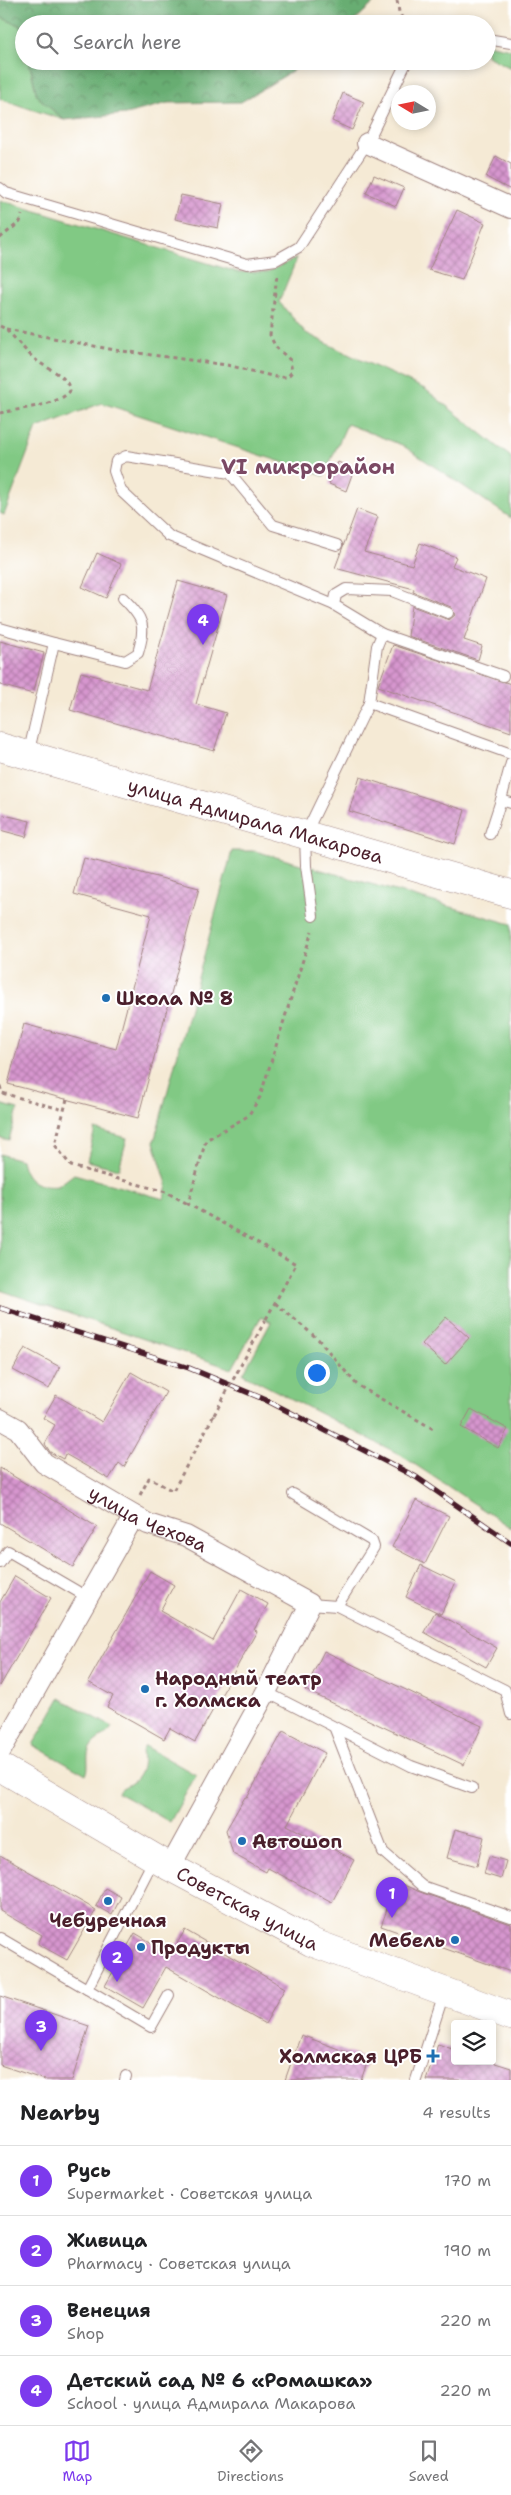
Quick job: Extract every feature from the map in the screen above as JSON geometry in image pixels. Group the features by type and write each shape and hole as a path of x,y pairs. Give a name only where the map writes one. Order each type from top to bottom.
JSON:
{"main road":[{"name":"улица Адмирала Макарова","path":"0,747 511,894"},
{"name":"Советская улица","path":"0,1767 162,1862 311,1942 511,2016"}],"street":[{"path":"367,143 511,208"},
{"name":"улица Чехова","path":"0,1419 18,1430 44,1464 148,1524 186,1536 310,1604"},
{"path":"0,1752 134,1516"},
{"path":"162,1862 266,1692 310,1604"}],"lane":[{"path":"496,40 511,43"},
{"path":"0,188 6,194 247,264 276,260 299,247 367,143 403,70"},
{"path":"337,545 273,525 230,473 126,456 116,461 114,471 121,491 169,536 334,605 382,634 503,676"},
{"path":"334,605 336,595 346,588 392,591 448,613"},
{"path":"0,628 125,662 138,653 144,631 139,614 123,598"},
{"path":"313,916 306,866 305,835 369,703 377,646 382,634"},
{"path":"28,755 54,643"},
{"path":"369,703 511,754"},
{"path":"490,834 506,801 511,763"},
{"path":"293,1494 372,1540 374,1548 337,1606"},
{"path":"0,1564 4,1548 87,1597"},
{"path":"310,1604 337,1606 505,1690 511,1714"},
{"path":"266,1692 335,1729 411,1766 472,1788"},
{"path":"335,1729 383,1852 422,1886 511,1917"},
{"path":"87,1989 162,1862"},
{"path":"0,1938 151,2027 169,1995"},
{"path":"416,2080 445,1992"}],"path":[{"path":"398,0 400,15"},
{"path":"0,238 20,222 23,212 19,197"},
{"path":"0,326 6,329 115,350 227,365 276,377 287,377 292,372 290,360 275,346 270,335 277,275 276,260"},
{"path":"0,413 66,397 70,391 69,385 56,372 36,361 6,329"},
{"path":"188,1204 206,1140 248,1116 260,1097 312,932 313,916"},
{"path":"0,1086 2,1093 64,1110"},
{"path":"67,1099 55,1145 71,1166 166,1192 296,1264 173,1491 149,1478 143,1489"},
{"path":"274,1303 318,1339 357,1385 435,1430"}],"green space":[{"path":"0,0 377,0 361,15 15,15 15,23 0,17"},
{"path":"0,17 15,23 15,70 31,70 37,96 64,120 0,99"},
{"path":"496,46 511,49 511,68 496,60"},
{"path":"31,70 294,70 241,102 168,103 126,114 64,120 37,96"},
{"path":"0,200 237,272 267,272 297,258 279,302 306,333 425,389 511,457 511,518 402,445 347,424 324,476 102,403 37,428 4,515 0,513"},
{"path":"232,851 255,851 511,924 511,1528 399,1454 243,1374 271,1322 261,1317 232,1369 0,1290 0,1154 21,1160 29,1178 44,1186 58,1186 74,1174 164,1199 167,1184 154,1142"},
{"path":"0,1104 18,1109 9,1140 0,1138"},
{"path":"95,1129 127,1138 119,1169 87,1161"},
{"path":"60,1698 112,1727 91,1746 86,1775 33,1745"},
{"path":"145,1746 196,1775 170,1822 118,1793 122,1788 134,1781 140,1773 143,1761 142,1751"}],"building":[{"path":"343,93 364,102 352,130 332,121"},
{"path":"496,156 511,164 511,190 486,177"},
{"path":"374,175 404,188 396,206 366,193"},
{"path":"181,195 223,204 218,228 175,219"},
{"path":"457,210 485,223 462,280 429,270"},
{"path":"338,462 354,469 346,491 329,484"},
{"path":"357,509 378,517 364,552 412,565 420,543 456,557 452,566 486,579 464,640 482,646 478,660 408,636 412,606 449,620 455,615 451,607 413,592 414,589 335,568"},
{"path":"97,553 121,564 106,598 82,587"},
{"path":"178,581 227,595 196,704 226,713 214,751 70,710 81,672 147,690"},
{"path":"0,641 44,653 33,694 0,685"},
{"path":"393,645 511,684 511,732 378,686"},
{"path":"360,777 465,810 455,844 349,811"},
{"path":"0,814 30,821 26,837 0,830"},
{"path":"84,858 199,888 138,1118 8,1084 24,1024 116,1049 151,915 74,894"},
{"path":"446,1317 469,1338 445,1365 422,1344"},
{"path":"25,1348 60,1367 49,1389 13,1370"},
{"path":"131,1372 166,1392 124,1467 119,1463 109,1479 65,1454 63,1459 50,1452 45,1444 55,1425 43,1418 56,1395 102,1422"},
{"path":"471,1409 508,1429 498,1448 461,1427"},
{"path":"0,1468 97,1527 73,1567 0,1523"},
{"path":"416,1500 449,1516 425,1564 392,1547"},
{"path":"421,1565 456,1582 441,1614 406,1597"},
{"path":"150,1571 174,1585 160,1611 213,1641 241,1589 268,1604 254,1630 257,1631 195,1742 170,1728 164,1739 107,1707 113,1696 88,1682"},
{"path":"15,1576 51,1598 0,1686 0,1602"},
{"path":"435,1612 497,1648 486,1667 424,1632"},
{"path":"324,1651 482,1726 464,1765 305,1690"},
{"path":"283,1731 325,1753 287,1825 354,1860 332,1902 268,1868 266,1872 233,1854 226,1830 245,1797 247,1798"},
{"path":"455,1829 484,1837 477,1866 447,1858"},
{"path":"0,1855 96,1910 67,1960 38,1944 42,1935 0,1911"},
{"path":"489,1856 506,1861 501,1879 484,1874"},
{"path":"397,1882 511,1924 511,1972 381,1926"},
{"name":"Чебуречная","path":"105,1888 121,1897 112,1915 96,1906"},
{"path":"185,1930 285,1988 265,2024 166,1967 143,2008 105,1986 135,1933 171,1954"},
{"path":"0,1996 89,2026 72,2080 45,2080 0,2065"},
{"path":"301,2035 368,2060 361,2080 285,2080"},
{"path":"438,2044 451,2049 451,2065 496,2065 496,2063 511,2068 511,2080 426,2080"}],"railway":[{"path":"0,1308 189,1368 266,1400 416,1477 511,1543"}],"place":[{"name":"Детский сад № 6 «Ромашка»","path":"203,645"},
{"name":"Школа № 8","path":"106,998"},
{"name":"Народный театр г. Холмска","path":"145,1689"},
{"name":"Автошоп","path":"242,1841"},
{"name":"Чебуречная","path":"108,1901"},
{"name":"Русь","path":"392,1918"},
{"name":"Мебель","path":"455,1940"},
{"name":"Продукты","path":"141,1947"},
{"name":"Живица","path":"117,1982"},
{"name":"Венеция","path":"41,2051"},
{"name":"Холмская ЦРБ","path":"433,2056"}],"district":[{"name":"VI микрорайон","path":"308,467"}]}
